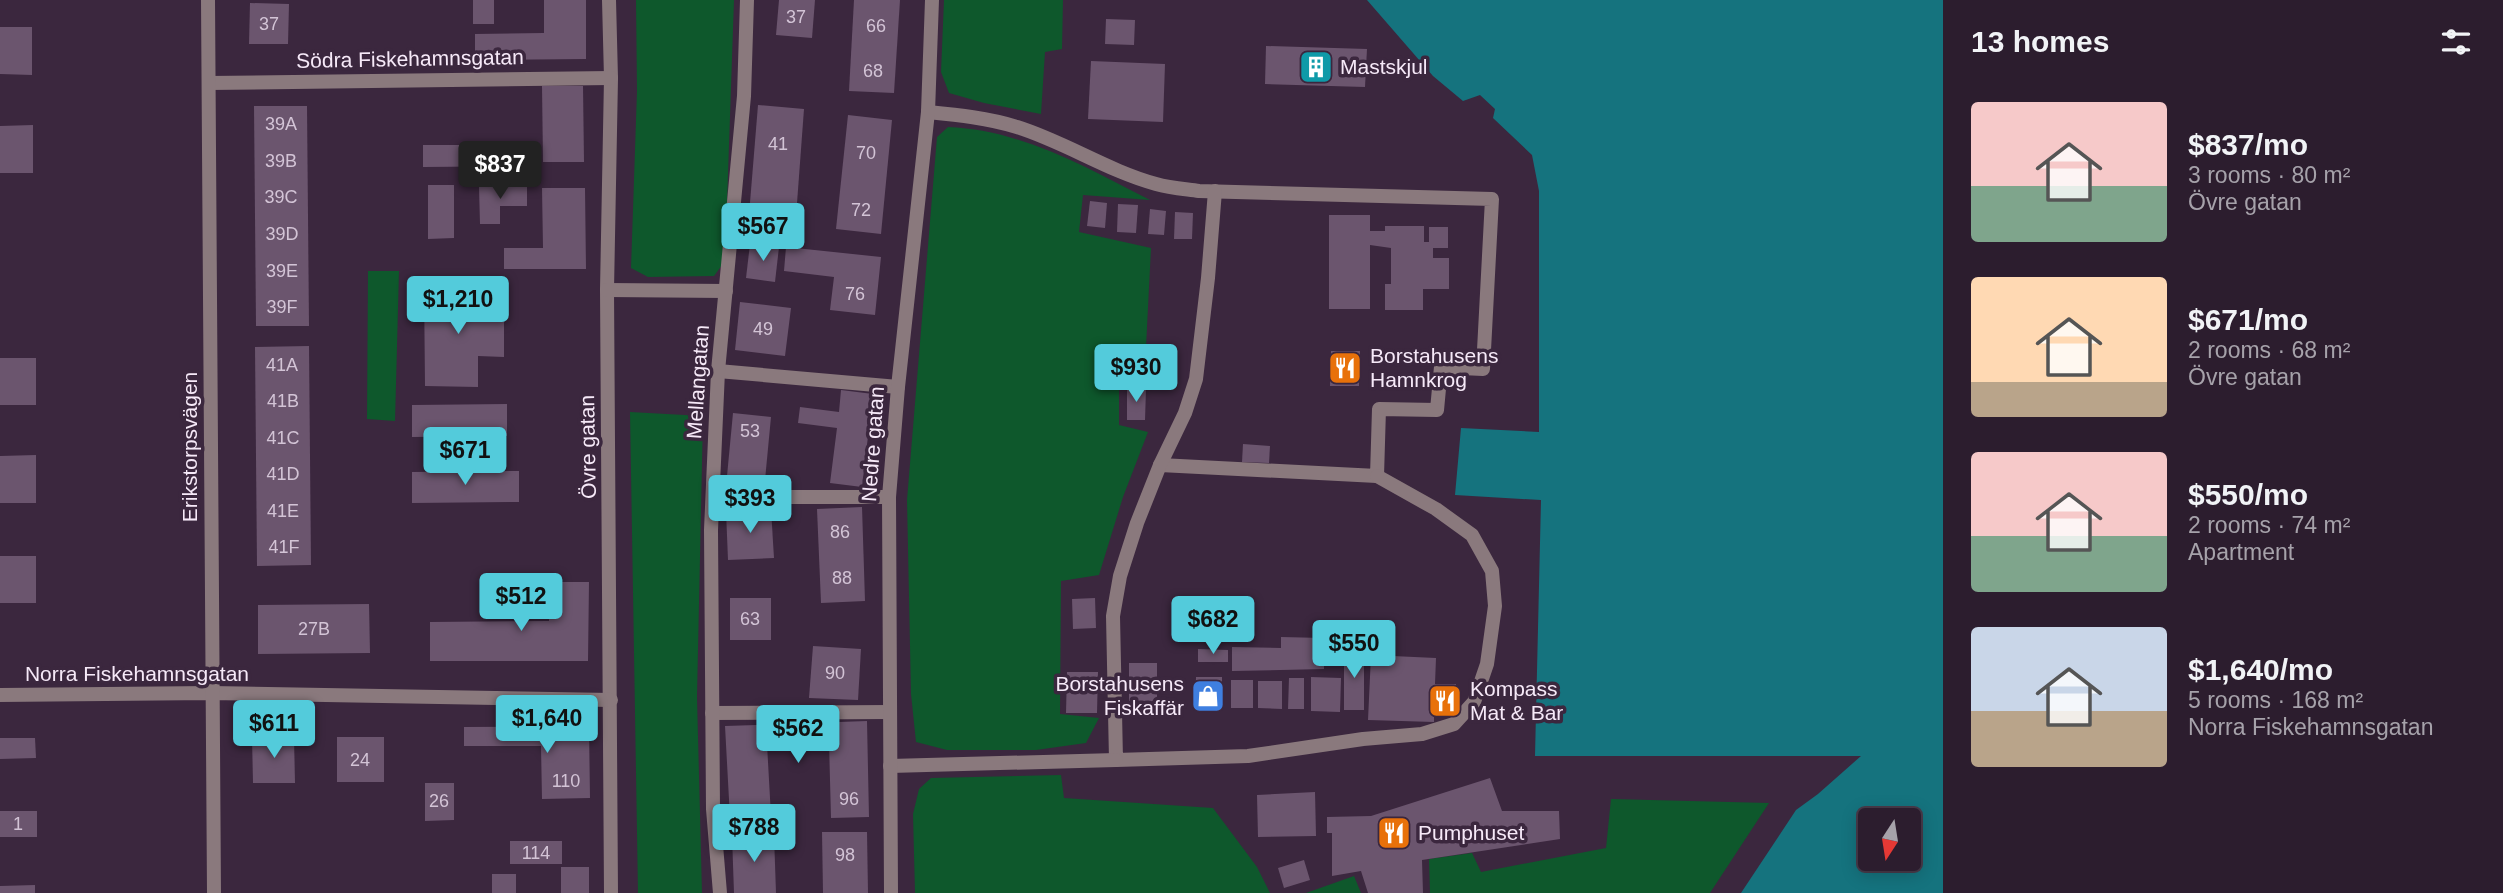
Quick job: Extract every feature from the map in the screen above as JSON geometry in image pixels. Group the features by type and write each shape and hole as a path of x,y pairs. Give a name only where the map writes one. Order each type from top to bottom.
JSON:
{"street":[{"name":"Erikstorpsvägen","path":"208,0 214,893"},
{"name":"Övre gatan","path":"609,0 611,78 607,290 611,893"},
{"name":"Mellangatan","path":"720,893 713,809 713,497 718,371 744,96 747,0"},
{"name":"Nedre gatan","path":"891,893 889,498 898,387 928,112 932,0"},
{"name":"Södra Fiskehamnsgatan","path":"209,83 611,78"},
{"path":"928,112 979,117 1018,127 1114,169 1157,184 1199,191 1492,199 1483,369 1441,367 1437,410 1379,409 1377,476"},
{"path":"1116,760 1113,616 1125,562 1160,465 1185,413 1196,379 1209,278 1215,191"},
{"path":"607,290 726,291"},
{"path":"718,371 898,387"},
{"path":"890,766 1248,757 1363,739 1422,734 1454,724 1474,702 1487,664 1495,606 1492,571 1472,536 1436,509 1377,476 1160,465"},
{"path":"713,497 889,498"},
{"name":"Norra Fiskehamnsgatan","path":"0,695 211,693 611,700"},
{"path":"712,713 890,712"}],"shaded area":[{"path":"636,0 734,0 725,261 714,276 648,277 631,268 637,91"},
{"path":"944,0 1063,0 1062,49 1045,52 1041,114 949,93 941,72"},
{"path":"1367,0 1943,0 1943,893 1741,893 1796,810 1861,756 1535,756 1541,500 1455,495 1461,428 1539,432 1539,191 1532,155 1493,118 1495,109 1480,95 1463,101 1433,76"},
{"path":"948,127 1002,135 1052,152 1150,200 1083,195 1079,232 1151,248 1145,367 1119,376 1119,425 1148,432 1123,497 1099,575 1061,581 1060,714 1099,718 1086,743 1036,750 947,750 916,742 911,694 907,500 937,137"},
{"path":"368,271 399,271 395,421 367,419"},
{"path":"630,412 703,416 697,697 702,893 638,893"},
{"path":"1061,775 1064,798 1213,808 1257,867 1270,893 915,893 913,814 919,789 931,778"},
{"path":"1611,799 1769,803 1710,893 1430,893 1429,859 1472,853 1481,872 1606,848"},
{"path":"1354,876 1361,893 1306,893"}],"building":[{"path":"473,0 494,0 494,24 473,24"},
{"path":"544,0 586,0 586,59 475,60 475,34 544,33"},
{"path":"779,0 815,0 812,38 776,35"},
{"path":"854,0 900,0 894,93 849,91"},
{"path":"250,3 289,4 288,44 249,44"},
{"path":"1106,19 1135,20 1134,45 1105,44"},
{"path":"0,27 32,27 32,75 0,74"},
{"name":"Mastskjul","path":"1266,46 1367,49 1365,87 1265,84"},
{"path":"1091,61 1165,64 1163,122 1088,119"},
{"path":"542,86 583,86 584,162 543,162"},
{"path":"758,105 804,109 795,230 748,227"},
{"path":"254,106 307,106 309,326 256,326"},
{"path":"848,115 892,120 881,234 836,229"},
{"path":"33,125 33,173 0,173 0,126"},
{"path":"423,145 532,145 532,166 423,167"},
{"path":"428,185 454,185 454,238 428,239"},
{"path":"527,186 527,206 500,206 500,224 480,224 479,187"},
{"path":"542,188 585,188 586,269 504,269 504,248 543,248"},
{"path":"1090,201 1107,203 1105,228 1087,226"},
{"path":"1118,204 1138,205 1136,233 1117,232"},
{"path":"1150,209 1166,211 1164,235 1148,234"},
{"path":"1175,212 1193,213 1192,239 1174,239"},
{"path":"1329,215 1370,215 1370,231 1385,231 1385,226 1424,226 1424,242 1429,242 1429,227 1448,227 1448,248 1433,248 1433,258 1449,258 1449,289 1423,289 1423,310 1385,310 1385,284 1391,284 1391,248 1370,245 1370,309 1329,309"},
{"path":"750,244 779,247 775,282 746,278"},
{"path":"786,247 881,257 875,315 830,310 834,277 784,271"},
{"path":"424,285 477,285 477,314 504,314 504,357 478,356 478,387 425,386"},
{"path":"740,302 791,308 785,356 735,350"},
{"path":"309,346 311,565 257,566 255,347"},
{"name":"Borstahusens Hamnkrog","path":"1331,351 1360,351 1359,386 1330,386"},
{"path":"0,358 36,358 36,405 0,405"},
{"path":"1127,388 1146,388 1145,420 1127,420"},
{"path":"841,390 873,394 862,487 830,483 837,428 798,423 800,407 839,412"},
{"path":"507,404 507,436 412,437 412,405"},
{"path":"733,413 771,417 765,480 727,476"},
{"path":"1243,444 1270,446 1269,463 1242,462"},
{"path":"36,455 36,503 0,503 0,456"},
{"path":"519,471 519,502 412,503 412,472"},
{"path":"862,507 865,601 821,603 817,509"},
{"path":"771,509 774,558 728,560 726,511"},
{"path":"0,556 36,556 36,603 0,603"},
{"path":"548,582 589,582 588,661 430,661 430,622 549,621"},
{"path":"730,598 771,598 771,640 730,640"},
{"path":"1095,598 1096,628 1073,629 1072,599"},
{"path":"369,604 370,653 258,654 258,605"},
{"path":"1281,637 1324,638 1324,669 1232,671 1232,647 1281,648"},
{"path":"813,646 861,649 858,700 809,698"},
{"path":"1198,649 1228,650 1228,662 1198,662"},
{"path":"1344,649 1364,649 1364,710 1344,710"},
{"path":"1371,655 1436,658 1435,684 1456,684 1455,717 1434,717 1434,722 1368,720"},
{"path":"1129,663 1157,663 1157,709 1129,709"},
{"path":"1067,672 1098,672 1097,713 1066,713"},
{"path":"1196,677 1222,677 1222,710 1195,710"},
{"path":"1311,677 1341,678 1340,712 1311,711"},
{"path":"1289,678 1304,678 1304,709 1288,709"},
{"path":"1231,680 1253,680 1253,708 1231,708"},
{"path":"1258,681 1282,681 1282,709 1258,708"},
{"path":"867,721 869,817 831,818 829,742 767,744 771,816 730,818 725,726"},
{"path":"589,726 590,798 542,799 541,746 464,746 464,727"},
{"path":"252,737 294,737 295,783 253,783"},
{"path":"337,737 384,737 384,782 337,782"},
{"path":"0,738 35,738 36,758 0,759"},
{"path":"1490,778 1502,811 1559,811 1560,839 1422,860 1423,893 1368,893 1361,871 1332,876 1332,833 1327,833 1327,817 1371,816"},
{"path":"425,783 454,783 454,820 425,821"},
{"path":"1315,792 1316,836 1258,837 1257,795"},
{"path":"0,811 37,811 37,837 0,837"},
{"path":"822,832 867,832 868,893 823,893"},
{"path":"774,835 776,893 734,893 732,836"},
{"path":"510,841 562,841 562,864 510,864"},
{"path":"1304,860 1310,880 1284,888 1278,868"},
{"path":"561,867 589,867 589,893 561,893"},
{"path":"492,874 516,874 516,893 492,893"},
{"path":"35,885 35,893 0,893 0,886"}],"place":[{"name":"Mastskjul","path":"1316,67"},
{"name":"Borstahusens Hamnkrog","path":"1345,368"},
{"name":"Borstahusens Fiskaffär","path":"1208,696"},
{"name":"Kompass Mat & Bar","path":"1445,701"},
{"name":"Pumphuset","path":"1394,833"}]}
